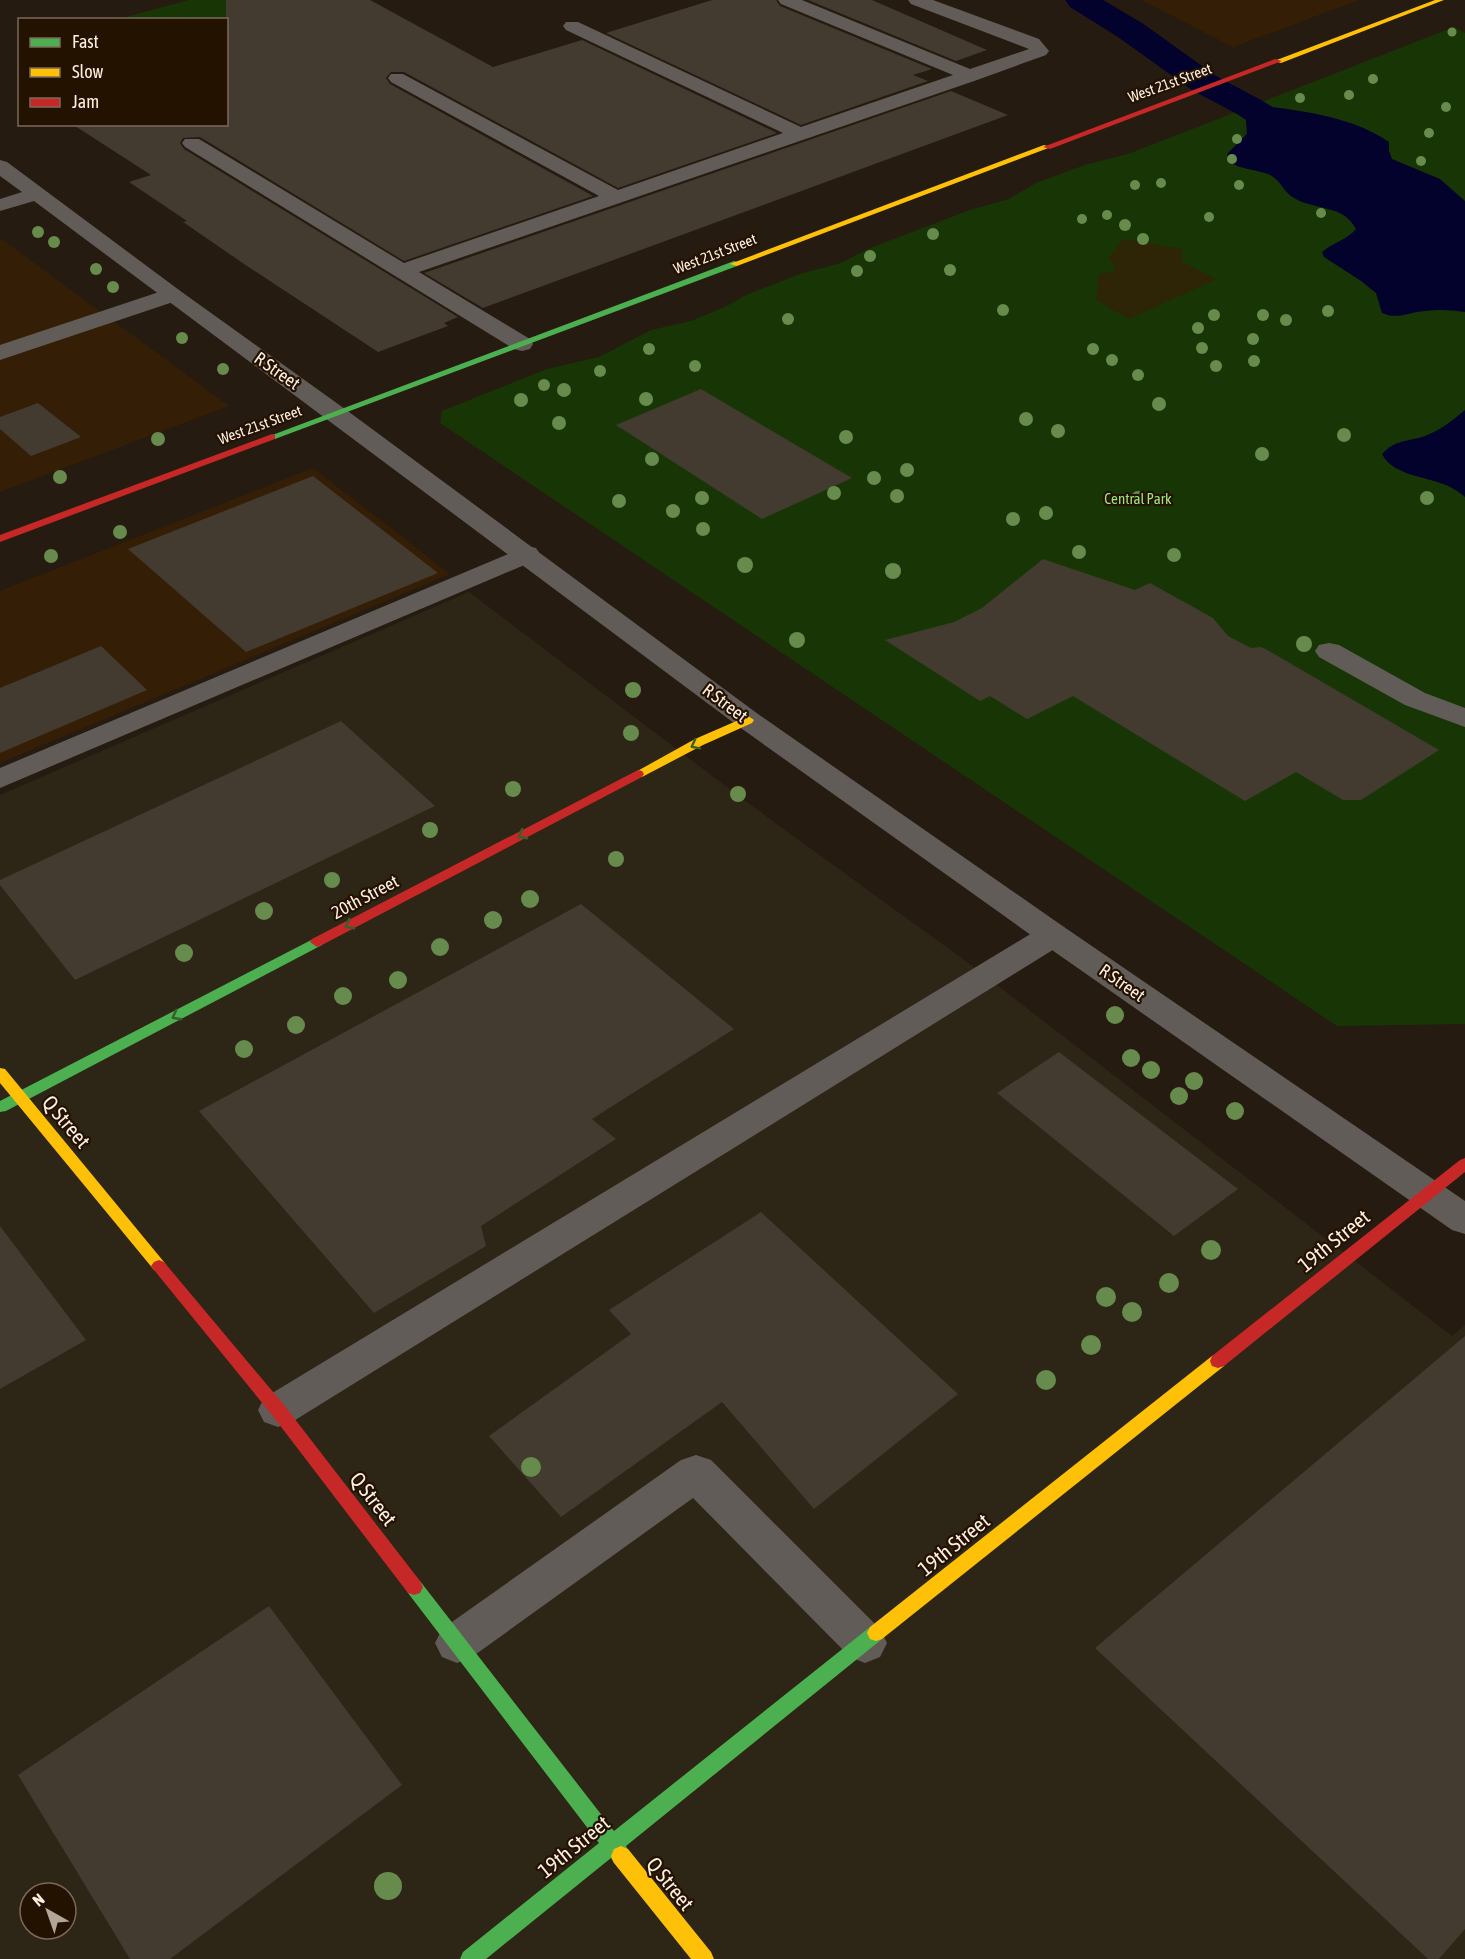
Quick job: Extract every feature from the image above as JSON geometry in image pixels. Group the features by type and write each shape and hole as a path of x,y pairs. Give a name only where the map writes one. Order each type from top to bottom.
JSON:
{"street":[{"path":"788,0 971,76"},
{"path":"402,271 1040,51 1034,43 917,0"},
{"name":"West 21st Street","path":"0,539 1441,0"},
{"path":"572,26 800,134"},
{"path":"398,78 616,197"},
{"path":"192,143 522,344"},
{"name":"R Street","path":"0,166 171,296 337,414 748,720 1053,935 1465,1220"},
{"path":"0,205 37,194"},
{"path":"0,353 171,296"},
{"path":"0,779 527,554"},
{"path":"1329,651 1415,699 1465,718"},
{"name":"20th Street","path":"0,1108 699,742 748,720"},
{"path":"278,1410 1053,935"},
{"name":"Q Street","path":"0,1073 278,1410 611,1844 704,1959"},
{"name":"19th Street","path":"470,1959 611,1844 1465,1164"},
{"path":"458,1643 696,1473 864,1643"}],"shaded area":[{"path":"1141,0 1359,0 1233,47"},
{"path":"1256,105 1325,116 1359,126 1389,142 1392,159 1440,179 1465,201 1465,312 1435,310 1398,316 1382,313 1376,293 1324,257 1322,252 1356,229 1350,221 1335,211 1299,201 1268,174 1243,168 1229,161 1227,154 1247,134 1245,109"},
{"path":"0,238 229,406 0,492"},
{"path":"1465,410 1465,497 1447,486 1400,470 1387,461 1382,454 1397,443 1436,431"},
{"path":"313,468 450,574 0,763 0,591"},
{"path":"469,592 748,803 967,962 1452,1336 1465,1325 1465,1959 0,1959 0,795"}],"green space":[{"path":"189,0 370,0 379,5 304,26 228,20 228,18 122,18"},
{"name":"Central Park","path":"1454,27 1465,33 1465,1024 1337,1026 440,423 442,411 547,369 599,357 651,330 691,321 727,306 746,295 800,274 841,263 870,248 970,210 1009,199 1036,183 1085,165 1128,154"}],"sand":[{"path":"1123,239 1183,249 1181,261 1217,279 1129,319 1096,300 1099,274 1113,272 1115,264 1108,259"}],"building":[{"path":"226,0 370,0 493,67 582,40 777,133 618,188 404,72 391,72 386,78 390,84 593,196 404,261 200,137 183,138 180,143 184,149 458,317 444,323 448,326 378,352 247,266 183,222 187,221 129,182 151,175 75,126 228,126 228,18 226,18"},
{"path":"712,0 776,0 780,6 932,69 913,75 928,81 801,125 606,33"},
{"path":"808,0 872,0 987,50 956,61"},
{"path":"951,91 1008,115 483,308 424,273"},
{"path":"701,389 852,478 762,519 616,425"},
{"path":"38,403 81,437 31,456 0,429 0,417"},
{"path":"313,476 438,573 246,652 128,549"},
{"path":"1043,559 1135,590 1150,583 1213,618 1228,636 1251,648 1261,647 1269,651 1439,750 1361,800 1343,800 1296,772 1245,801 1073,696 1027,719 990,696 980,701 885,640 954,622 982,608"},
{"path":"101,646 147,690 0,753 0,688"},
{"path":"341,721 435,806 75,980 0,885 0,880"},
{"path":"581,904 734,1029 592,1119 616,1139 481,1226 486,1246 374,1313 199,1111"},
{"path":"1059,1052 1238,1189 1174,1236 997,1093"},
{"path":"761,1212 958,1394 814,1509 722,1402 561,1517 489,1436 631,1334 609,1310"},
{"path":"0,1226 86,1340 0,1389"},
{"path":"1465,1336 1465,1929 1439,1959 1428,1959 1095,1648"},
{"path":"269,1606 402,1785 170,1959 130,1959 18,1775"}],"waterway":[{"path":"1081,0 1130,30 1204,83 1249,107 1320,152"}],"traffic: fast":[{"path":"272,437 734,264"},
{"path":"1,1107 317,942"},
{"path":"414,1587 621,1856"},
{"path":"470,1959 876,1633"}],"traffic: slow":[{"path":"1278,61 1441,0"},
{"path":"734,264 1047,147"},
{"path":"638,774 699,742 748,720"},
{"path":"0,1073 159,1266"},
{"path":"876,1633 1218,1361"},
{"path":"621,1856 704,1959"}],"traffic: jam":[{"path":"1047,147 1278,61"},
{"path":"0,539 272,437"},
{"path":"317,942 638,774"},
{"path":"1218,1361 1465,1164"},
{"path":"159,1266 278,1410 414,1587"}]}
